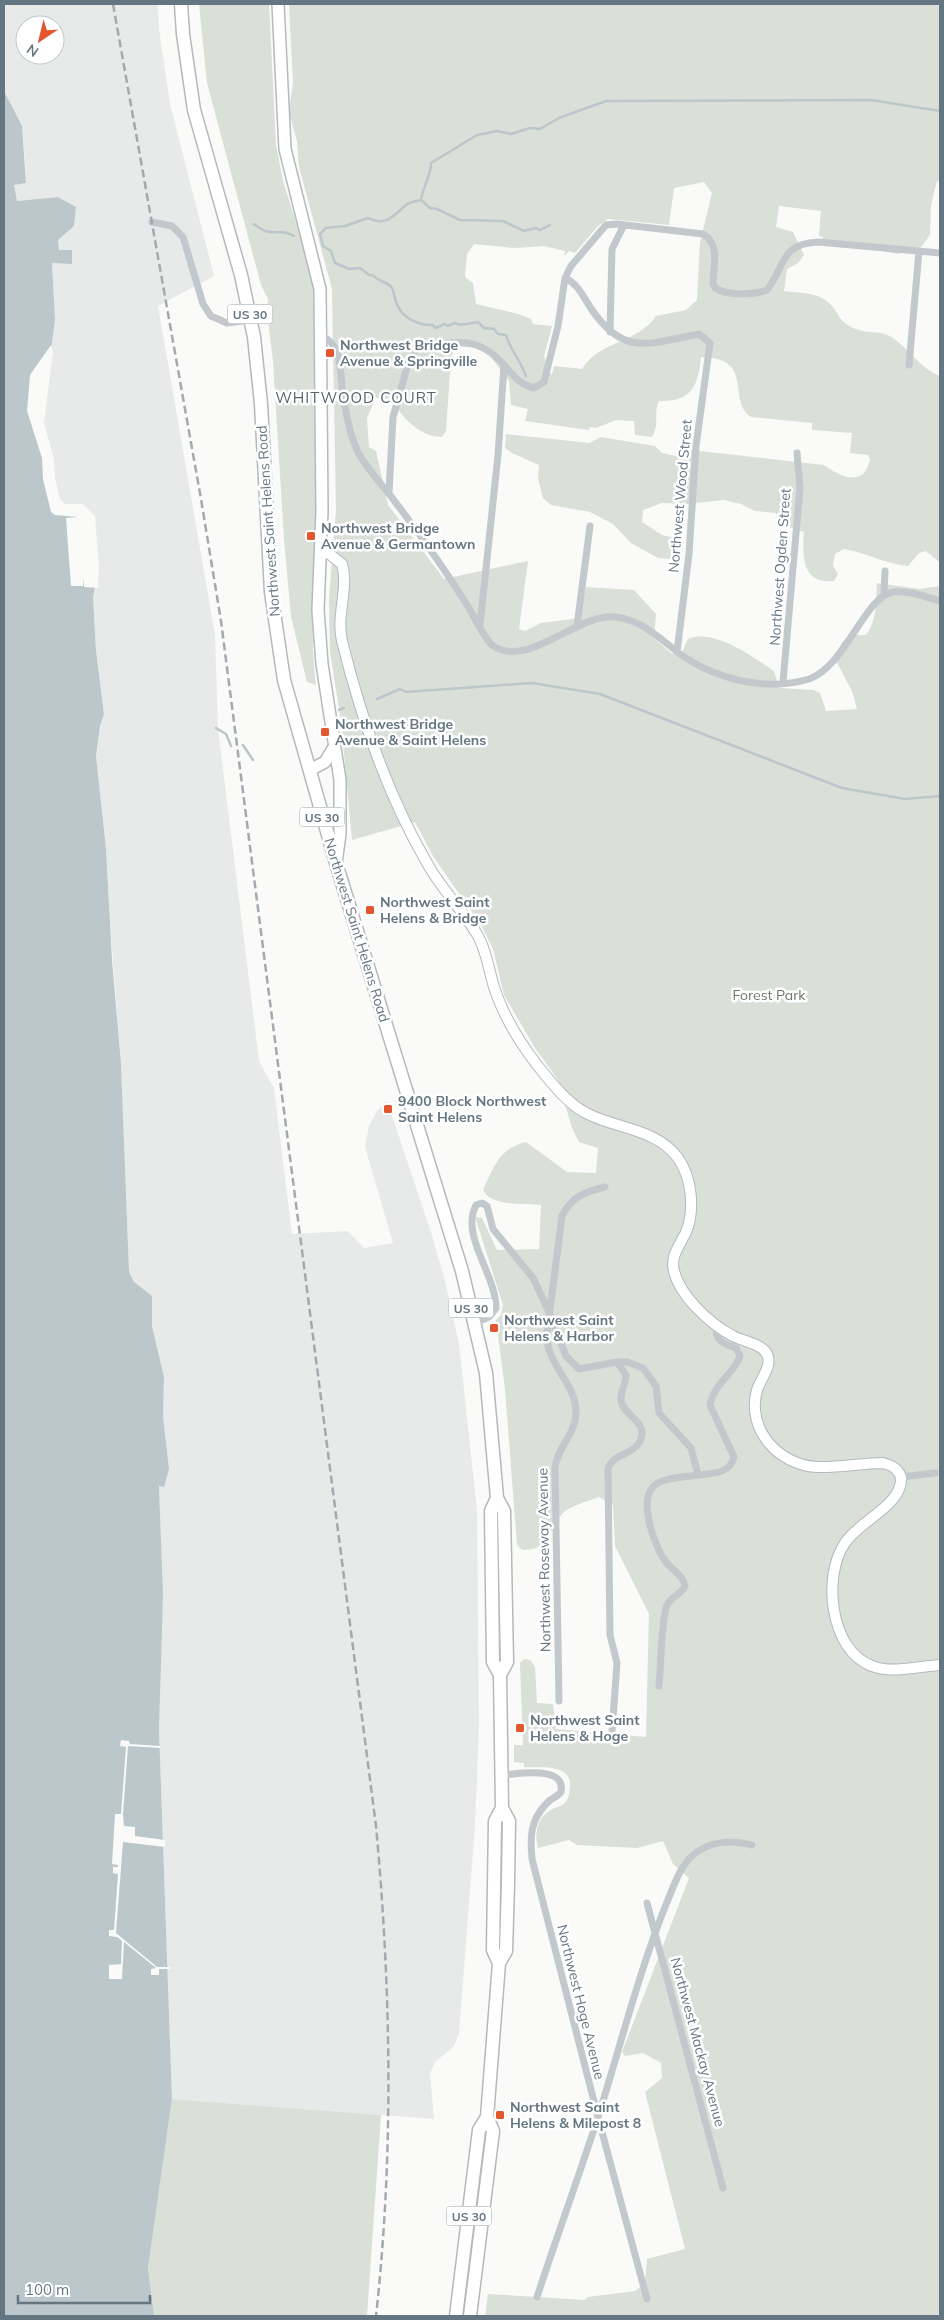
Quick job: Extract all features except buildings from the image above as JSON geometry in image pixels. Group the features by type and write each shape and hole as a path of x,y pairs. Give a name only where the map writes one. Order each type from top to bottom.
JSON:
{"highway":[{"name":"Northwest Saint Helens Road","path":"181,4 185,53 194,110 241,275 251,320 261,404 270,592 284,680 336,863 449,1227 475,1323 486,1373 497,1498 504,1511 507,1662 500,1675 502,1808 509,1821 506,1951 499,1963 487,2118 492,2131 470,2316"},
{"name":"Northwest Saint Helens Road","path":"456,2316 479,2130 487,2118"}],"main road":[{"path":"278,4 284,141 318,272 322,337 322,511 318,632 340,780 340,834 336,863"},
{"path":"320,553 328,554 342,564 344,578 340,612 342,643 377,758 389,789 427,864 480,939 496,993 511,1025 535,1062 565,1097 587,1114 654,1137 677,1156 690,1190 691,1203 689,1224 676,1252 673,1268 682,1290 718,1326 733,1336 761,1348 767,1354 768,1368 758,1388 755,1414 763,1437 779,1453 798,1463 816,1467 883,1463 894,1467 901,1477 900,1488 895,1497 853,1532 838,1553 832,1572 833,1602 845,1643 856,1658 865,1664 885,1669 940,1665"},
{"path":"310,770 325,762 334,747"}],"street":[{"path":"152,222 172,226 183,238 203,304 211,316 227,323 251,320"},
{"path":"389,493 394,417 410,357 414,351 418,348 460,341 480,345 495,354 521,384 534,388 544,382 558,326 565,278 571,266 606,224 693,231 707,237 715,250 713,284 715,288 724,292 757,293 767,290 788,254 802,243 818,242 940,253"},
{"path":"610,332 612,248 624,224"},
{"path":"909,364 919,251"},
{"path":"565,278 578,288 610,332"},
{"name":"Northwest Wood Street","path":"610,332 623,340 638,344 650,344 699,334 710,343 696,446 689,554 677,652"},
{"path":"322,337 331,341 336,350 344,398 358,452 376,480 389,493 440,562 492,645 511,652 532,648 595,619 615,617 650,630 677,652 720,677 758,682 783,682 809,679 823,671 842,651 870,610 884,595 899,592 940,601"},
{"path":"480,626 498,455 504,365"},
{"name":"Northwest Ogden Street","path":"783,682 800,488 797,454"},
{"path":"577,626 590,526"},
{"path":"884,595 885,571"},
{"name":"Northwest Roseway Avenue","path":"559,1700 555,1468 558,1453 574,1427 576,1411 571,1393 548,1350 546,1339 561,1224 566,1209 580,1195 605,1187"},
{"path":"475,1323 489,1317 495,1310 496,1305 490,1278 474,1238 471,1223 472,1213 479,1203 487,1206 493,1229 533,1278 566,1356 576,1368 589,1369 617,1362 633,1363 648,1372 656,1386 658,1413 691,1448 698,1475"},
{"path":"659,1686 666,1611 672,1598 681,1592 685,1586 683,1578 667,1563 657,1549 651,1534 649,1501 652,1488 657,1483 726,1470 730,1467 734,1457 710,1405 719,1384 738,1362 740,1356 736,1348 722,1343 718,1337 718,1326"},
{"path":"612,1732 618,1664 610,1635 608,1469 612,1460 637,1445 642,1434 640,1424 622,1404 621,1393 626,1375 617,1362"},
{"path":"901,1477 935,1472"},
{"name":"Northwest Hoge Avenue","path":"502,1775 551,1774 560,1779 562,1785 558,1795 547,1803 536,1817 530,1833 531,1853 598,2117 648,2299"},
{"path":"537,2297 598,2117 656,1930 677,1877 692,1856 716,1843 733,1841 752,1845"},
{"name":"Northwest Mackay Avenue","path":"647,1902 656,1930 723,2188"}],"shaded area":[{"path":"4,4 158,4 159,29 170,104 214,276 158,306 215,635 218,728 259,1061 274,1088 292,1234 348,1231 364,1248 393,1243 365,1147 369,1126 377,1111 387,1101 431,1232 445,1281 459,1344 477,1510 479,1725 475,1825 459,2033 454,2046 435,2062 430,2073 434,2119 172,2099 159,1729 160,1663 136,1663 156,1704 155,1708 151,1708 153,1703 132,1662 134,1612 129,1612 129,1617 122,1617 122,1609 134,1609 134,1591 122,1591 122,1548 133,1548 133,1526 122,1525 123,1518 129,1518 129,1522 133,1523 134,1493 123,1492 122,1484 129,1484 129,1490 134,1490 166,1440 163,1416 164,1377 152,1326 152,1296 133,1282 129,1272 121,1063 109,910 77,926 80,944 91,943 91,946 86,946 87,960 82,960 81,949 78,949 77,943 75,943 78,970 73,970 73,964 76,964 74,946 71,946 70,940 73,940 69,898 66,898 66,892 69,891 66,866 63,866 63,858 67,857 72,909 78,908 85,913 109,902 106,849 96,756 100,726 104,713 96,650 93,597 96,567 93,517 86,507 62,504 58,500 53,479 53,459 42,421 55,320 52,263 72,263 72,250 59,250 58,240 74,226 76,207 58,197 17,201 14,185 26,183 22,126 4,91","holes":["166,1445 169,1469 164,1486 159,1486 162,1579 139,1579 139,1560 136,1560 137,1487","137,1591 163,1591 160,1660 136,1659"]},
{"path":"4,91 22,126 26,183 14,185 17,201 58,197 76,207 74,226 58,240 59,250 72,250 72,264 52,263 55,320 42,421 58,500 62,504 86,507 96,582 93,597 96,650 104,714 100,726 96,756 106,849 112,960 121,1063 129,1272 134,1282 152,1296 152,1326 164,1377 163,1416 169,1469 164,1487 159,1486 163,1595 159,1729 172,2099 148,2268 154,2316 4,2316"}],"green space":[{"path":"199,4 269,4 276,145 283,181 311,270 315,297 319,431 318,533 313,620 316,685 307,682 291,617 284,539 273,361 267,312 268,299 261,285 207,83"},
{"name":"Forest Park","path":"289,4 940,4 940,182 937,181 931,205 930,235 921,247 898,254 823,240 823,237 819,236 821,211 779,206 776,227 793,232 804,255 798,263 787,269 784,291 808,294 825,299 847,324 859,330 889,336 921,364 940,376 940,563 926,551 919,553 908,566 844,549 835,554 833,566 838,574 834,581 823,581 816,578 806,567 803,551 804,532 783,525 776,513 755,511 741,504 724,500 687,504 662,503 643,510 642,522 662,535 675,538 678,541 676,554 670,559 658,558 631,543 613,524 590,512 551,505 543,498 538,478 539,465 505,448 506,434 589,443 601,437 655,446 662,453 676,456 681,451 691,450 824,465 837,473 851,477 863,474 870,459 868,455 850,453 852,433 812,430 812,423 751,417 744,410 740,401 734,372 728,364 718,359 701,357 698,377 691,391 679,399 659,401 656,410 656,428 652,437 635,435 634,421 616,420 596,428 590,427 589,430 525,421 528,409 511,405 509,381 490,356 478,348 457,346 451,357 446,431 442,437 426,434 412,425 400,413 391,399 376,398 367,418 369,447 376,451 388,505 444,579 528,561 519,629 525,631 541,623 580,618 586,587 634,590 656,614 654,638 671,653 680,656 688,639 709,637 733,646 774,671 779,688 813,690 820,693 826,711 857,709 852,691 837,663 841,644 849,635 866,635 870,629 875,610 877,583 920,589 940,586 940,2316 485,2316 488,2294 585,2300 588,2297 635,2291 645,2283 647,2259 685,2249 645,2092 662,2078 661,2063 643,2053 625,2056 622,2052 689,1878 673,1864 663,1841 637,1848 577,1845 569,1840 538,1848 536,1837 538,1826 546,1813 566,1801 570,1789 569,1777 565,1773 552,1768 524,1767 524,1763 514,1762 514,1745 523,1745 520,1663 524,1659 530,1660 535,1667 537,1703 553,1704 556,1729 646,1737 649,1614 615,1546 613,1505 599,1497 574,1506 563,1513 545,1543 533,1549 522,1550 517,1545 505,1389 496,1320 501,1315 503,1305 476,1220 476,1217 482,1218 497,1250 539,1249 541,1205 500,1202 487,1195 483,1190 498,1160 509,1149 526,1142 567,1172 596,1173 598,1148 579,1142 572,1128 558,1080 535,1048 504,995 493,949 482,927 433,856 415,822 352,840 341,721 330,652 329,598 336,510 332,289 299,167 297,141 289,112 293,83","holes":["704,182 712,193 700,242 697,300 686,310 656,316 639,332 598,352 582,369 554,366 552,374 550,373 544,356 552,326 533,324 531,319 518,314 476,304 473,283 465,277 467,254 474,244 514,248 544,246 565,251 564,256 569,251 575,253 598,226 608,219 669,225 674,188"]},
{"path":"172,2099 381,2115 367,2316 154,2316 148,2268"}],"pier":[{"path":"51,345 53,352 44,423 54,459 55,478 60,499 65,504 83,504 95,516 99,567 98,588 84,587 84,578 83,586 71,586 66,518 78,517 55,515 51,512 43,479 42,458 27,411 30,375"},
{"path":"121,1740 129,1741 130,1744 160,1746 160,1748 128,1746 123,1814 124,1826 135,1827 135,1836 165,1840 165,1847 123,1842 116,1933 157,1967 170,1967 170,1969 159,1969 159,1975 151,1975 151,1969 156,1968 124,1942 122,1979 109,1979 109,1965 121,1964 122,1941 117,1937 109,1936 109,1930 114,1930 118,1874 113,1873 113,1867 118,1867 118,1865 112,1864 115,1814 121,1814 126,1747 120,1746"}],"waterway":[{"path":"421,200 431,163 477,135 497,131 511,134 530,128 540,129 559,118 606,101 871,100 940,111"},
{"path":"421,200 408,204 385,221 368,218 345,226 326,228 320,234 323,246 331,251 335,263 349,269 360,268 369,275 373,275 388,284 393,290 399,309 412,320 422,324 433,325 435,328 445,324 448,326 455,323 460,325 478,322 484,328 494,329 498,334 506,335 526,376"},
{"path":"421,200 430,208 437,209 460,220 503,221 524,231 535,228 540,230 550,225"},
{"path":"254,224 266,231 283,232 294,236"},
{"path":"377,699 400,689 406,692 532,683 600,694 842,788 905,799 940,796"},
{"path":"339,710 344,708"},
{"path":"216,728 226,734 231,746"},
{"path":"243,745 253,760"}],"railway":[{"path":"113,4 221,621 376,1826 385,1948 388,2071 386,2194 376,2316"}],"place":[{"name":"Northwest Bridge Avenue & Springville","path":"330,353"},
{"name":"Northwest Bridge Avenue & Germantown","path":"311,536"},
{"name":"Northwest Bridge Avenue & Saint Helens","path":"325,732"},
{"name":"Northwest Saint Helens & Bridge","path":"370,910"},
{"name":"9400 Block Northwest Saint Helens","path":"388,1109"},
{"name":"Northwest Saint Helens & Harbor","path":"494,1328"},
{"name":"Northwest Saint Helens & Hoge","path":"520,1728"},
{"name":"Northwest Saint Helens & Milepost 8","path":"500,2115"}],"district":[{"name":"WHITWOOD COURT","path":"356,397"}]}
